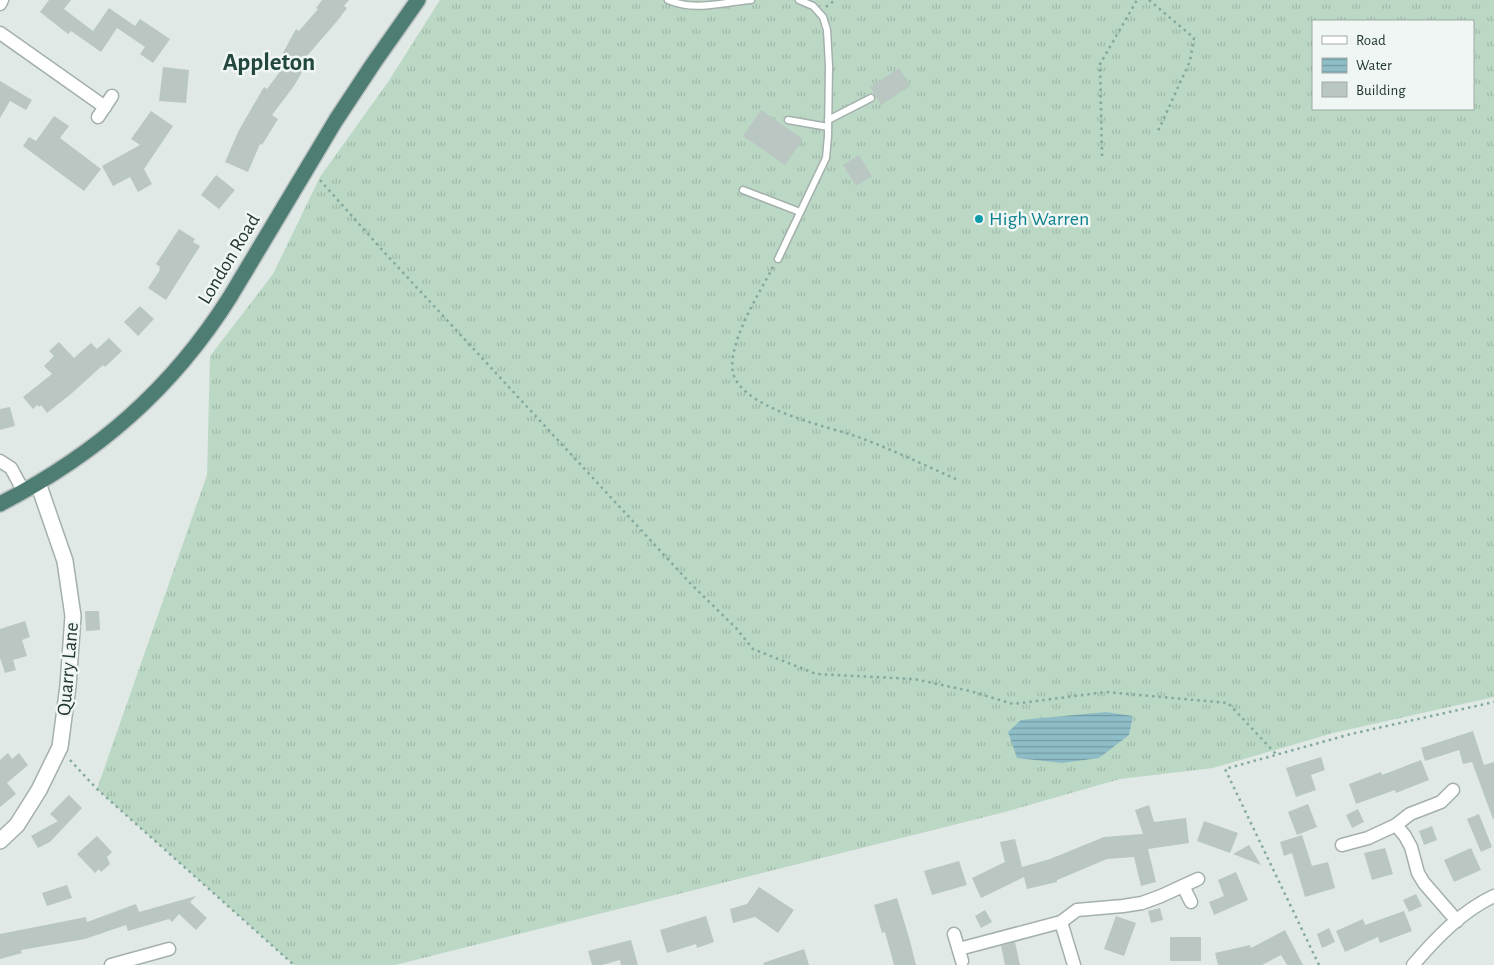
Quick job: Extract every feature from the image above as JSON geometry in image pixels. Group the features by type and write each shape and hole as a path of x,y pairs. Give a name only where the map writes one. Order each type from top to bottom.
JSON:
{"highway":[{"name":"London Road","path":"0,504 24,492 81,456 125,421 165,383 200,342 230,297 336,120 418,0"}],"street":[{"path":"0,4 2,0"},
{"path":"0,34 105,106"},
{"path":"0,461 11,468 24,492"},
{"name":"Quarry Lane","path":"0,841 17,826 39,790 60,747 68,686 73,616 65,561 38,483"},
{"path":"1342,845 1368,838 1396,825 1410,814 1441,802 1453,790"},
{"path":"1396,825 1411,847 1418,872 1424,883 1457,921"},
{"path":"954,934 961,955 1061,922 1077,910 1142,903 1198,878"},
{"path":"1183,886 1191,902"},
{"path":"1413,965 1437,937 1482,902 1494,896"},
{"path":"1061,922 1074,965"},
{"path":"110,965 169,949"}],"lane":[{"path":"668,0 691,6 709,6 750,0"},
{"path":"778,259 826,158 829,66 828,30 823,17 813,6 799,0"},
{"path":"788,120 828,123 871,98"},
{"path":"743,190 800,212"}],"path":[{"path":"1102,156 1100,64 1137,0"},
{"path":"1149,0 1194,38 1190,61 1158,131"},
{"path":"320,180 690,583 736,628 754,649 816,674 914,679 970,691 1013,704 1106,692 1228,703 1276,754"},
{"path":"778,259 741,329 732,358 734,376 745,391 769,407 858,437 956,479"},
{"path":"1318,965 1225,769 1351,734 1494,702"},
{"path":"60,747 97,789 294,965"}],"green space":[{"path":"440,0 1494,0 1494,697 1333,733 1213,768 1120,779 1005,812 395,965 294,965 97,789 207,475 210,356 273,274 320,177 388,82"}],"water":[{"path":"1106,712 1133,716 1129,735 1099,758 1062,763 1017,758 1008,732 1021,720"}],"building":[{"path":"49,0 71,0 64,9 93,31 109,8 135,26 140,19 170,39 153,63 140,54 145,47 117,28 101,52 71,31 68,34 40,12"},
{"path":"322,0 349,0 344,6 347,8 338,20 307,56 310,58 294,86 272,115 278,119 262,145 260,144 248,172 225,162 239,130 264,87 267,89 284,66 278,62 296,29 299,31 318,9 316,8"},
{"path":"163,67 189,70 186,103 159,101"},
{"path":"899,68 910,86 881,105 870,87"},
{"path":"0,81 32,100 26,110 10,101 0,118"},
{"path":"761,110 803,139 785,165 743,136"},
{"path":"151,111 173,126 144,169 152,184 138,192 130,177 113,186 102,166 140,145 131,139"},
{"path":"54,116 69,126 60,138 101,169 84,191 23,146 29,137 36,141"},
{"path":"859,155 872,176 856,186 843,165"},
{"path":"216,175 235,190 219,209 201,195"},
{"path":"179,229 195,239 193,242 200,246 166,300 148,288 160,270 160,267 156,264"},
{"path":"140,306 154,319 138,336 124,322"},
{"path":"109,338 122,351 105,367 103,365 47,413 41,405 39,407 37,405 33,409 23,397 52,374 44,366 54,356 49,351 59,342 74,358 91,343 97,349"},
{"path":"10,407 15,426 0,430 0,409"},
{"path":"85,611 99,611 100,630 86,631"},
{"path":"25,621 30,637 22,640 27,656 13,660 16,670 5,673 0,658 0,629"},
{"path":"1473,731 1484,765 1494,762 1494,819 1472,762 1463,764 1459,750 1425,761 1421,748"},
{"path":"8,753 12,759 19,753 28,765 7,783 16,794 0,807 0,760"},
{"path":"1321,757 1325,770 1311,775 1316,790 1296,797 1286,768"},
{"path":"1421,760 1429,780 1396,793 1395,790 1356,804 1349,784 1381,772 1382,775"},
{"path":"69,795 82,808 50,842 38,848 31,836 58,821 50,814"},
{"path":"1308,804 1317,827 1297,835 1288,812"},
{"path":"1149,805 1154,822 1186,818 1189,843 1148,849 1156,882 1141,886 1134,857 1107,859 1057,880 1057,882 1027,889 1024,877 981,898 972,878 1005,862 1000,842 1015,839 1022,867 1050,859 1104,837 1143,834 1135,810"},
{"path":"1358,809 1364,822 1352,828 1346,815"},
{"path":"1479,814 1492,847 1481,852 1467,819"},
{"path":"1204,821 1238,833 1230,853 1197,841"},
{"path":"1432,826 1437,840 1424,845 1419,831"},
{"path":"1302,835 1312,866 1328,862 1335,888 1305,897 1292,853 1284,856 1280,842"},
{"path":"97,836 112,852 107,857 110,864 101,872 99,869 95,873 77,854"},
{"path":"1249,845 1261,865 1233,854"},
{"path":"1385,848 1393,874 1372,880 1364,853"},
{"path":"1471,848 1481,870 1454,882 1444,860"},
{"path":"959,861 967,885 932,895 924,871"},
{"path":"1236,872 1248,900 1214,915 1209,902 1224,896 1218,880"},
{"path":"67,885 72,898 47,906 42,893"},
{"path":"759,887 794,910 778,933 755,917 733,923 730,909 747,904"},
{"path":"1416,894 1422,906 1409,912 1403,900"},
{"path":"196,896 190,902 207,918 196,930 179,914 172,922 169,919 128,931 126,925 85,939 21,950 22,953 0,959 0,934 86,917 87,922 136,904 139,912"},
{"path":"897,898 916,965 894,965 885,932 882,933 874,905"},
{"path":"1160,908 1163,920 1151,923 1148,911"},
{"path":"985,910 992,922 981,928 975,916"},
{"path":"1404,911 1412,931 1380,943 1378,937 1345,952 1336,931 1363,919 1365,925"},
{"path":"706,916 714,942 697,948 696,944 667,953 660,930"},
{"path":"1116,916 1136,923 1124,956 1104,949"},
{"path":"1329,928 1335,942 1322,948 1317,934"},
{"path":"1285,930 1303,965 1287,965 1281,955 1262,965 1218,965 1215,953 1250,945 1251,948"},
{"path":"1170,937 1201,937 1201,961 1170,961"},
{"path":"631,940 638,965 621,965 620,960 602,965 592,965 588,951"},
{"path":"1015,942 1020,965 1005,965 1001,946"},
{"path":"804,949 809,965 764,965 763,963"}],"place":[{"name":"High Warren","path":"979,219"}],"district":[{"name":"Appleton","path":"269,62"}]}
